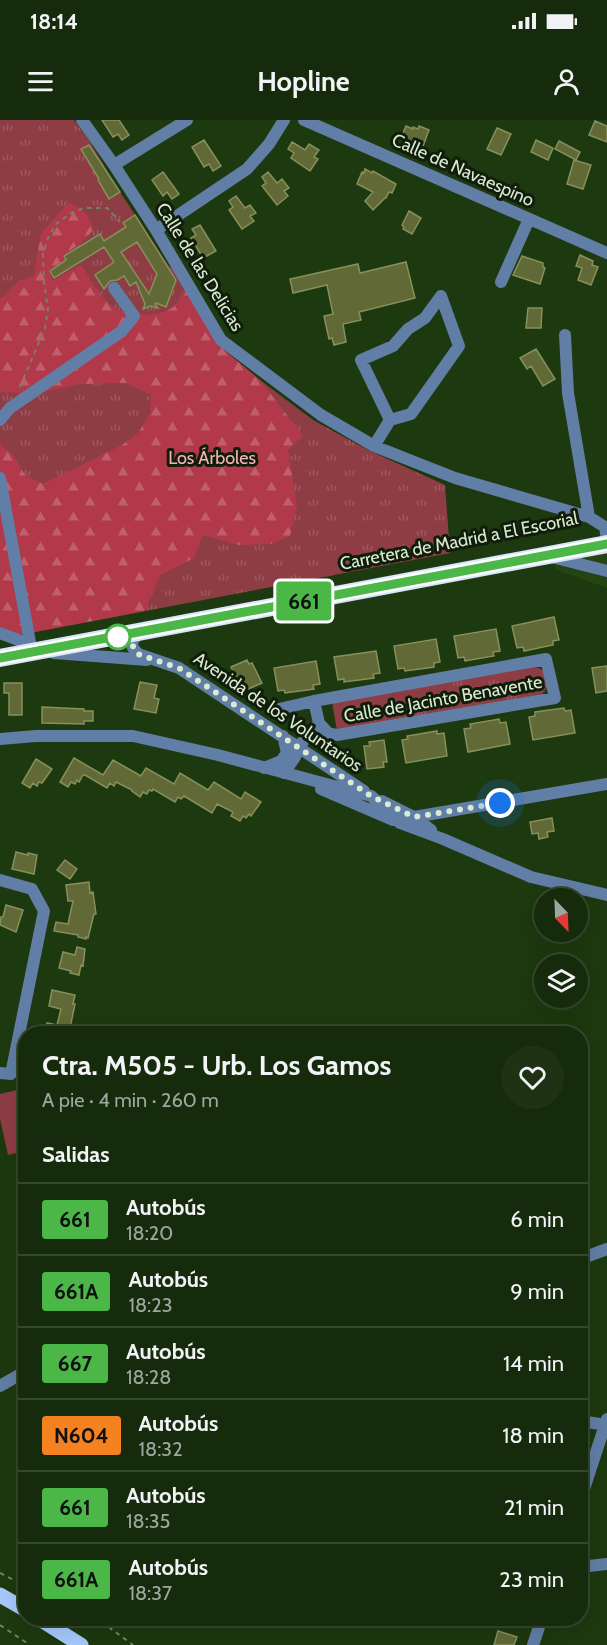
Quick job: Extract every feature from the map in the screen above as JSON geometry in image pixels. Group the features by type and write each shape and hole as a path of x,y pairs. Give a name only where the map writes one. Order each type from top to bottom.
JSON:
{"highway":[{"name":"Carretera de Madrid a El Escorial","path":"0,658 31,645 341,585 607,537"},
{"name":"Carretera de Madrid a El Escorial","path":"0,648 140,632 545,555 607,537"}],"main road":[{"path":"0,1595 18,1606"},
{"path":"51,1626 81,1645"}],"street":[{"name":"Calle de las Delicias","path":"82,120 156,230 221,340 321,416 374,446 455,478 589,517 605,527 607,537"},
{"path":"114,165 186,120"},
{"path":"156,230 247,169 269,144 284,120"},
{"name":"Calle de Navaespino","path":"304,120 607,253"},
{"path":"501,282 529,219"},
{"path":"0,420 10,408 122,331 134,316 114,288"},
{"path":"374,446 390,420 411,414 459,346 441,296 425,318 408,329 393,346 361,360 390,420"},
{"path":"565,335 568,393 589,517"},
{"path":"0,478 31,645"},
{"path":"545,555 607,571"},
{"name":"Avenida de los Voluntarios","path":"140,632 133,640 135,651 179,668 371,796 400,823 531,877 607,895"},
{"name":"Avenida de los Voluntarios","path":"0,633 31,645 163,662"},
{"name":"Calle de Jacinto Benavente","path":"279,708 314,701 546,659 555,698 337,735 328,733 319,723 314,701"},
{"name":"Calle de Jacinto Benavente","path":"284,773 295,757 299,746 319,723"},
{"path":"0,739 36,736 133,736 219,755 371,796"},
{"path":"264,768 281,761 286,753 283,736"},
{"path":"284,773 400,823"},
{"path":"414,817 607,784"},
{"name":"Avenida de los Voluntarios","path":"371,796 414,817 443,839"},
{"path":"0,880 32,889 44,911 5,1073"},
{"path":"588,1256 607,1250"},
{"path":"0,1386 18,1376"},
{"path":"588,1422 606,1423 588,1477"},
{"path":"588,1566 607,1564"},
{"path":"533,1645 539,1626"}],"path":[{"path":"20,387 45,328 48,309 43,254 56,224 84,207 106,208 120,222"},
{"path":"0,1573 18,1582"},
{"path":"0,1624 30,1645"},
{"path":"107,1626 133,1645"}],"shaded area":[{"path":"607,552 607,588 556,570 554,562"}],"green space":[{"path":"0,120 74,120 168,265 180,275 224,350 313,420 368,450 445,485 450,553 19,635 0,627"},
{"name":"Los Árboles","path":"69,202 88,217 93,230 63,256 65,260 49,270 52,281 81,265 108,303 122,311 140,314 167,311 179,300 186,287 224,350 260,380 303,436 288,450 297,505 290,536 271,544 239,545 203,535 194,558 160,575 145,611 19,635 0,627 0,444 14,456 25,475 43,484 122,445 138,433 150,413 151,395 127,383 79,384 35,394 0,392 0,299 19,281 34,276 41,233"},
{"path":"532,667 542,670 548,686 543,693 538,695 398,720 397,712 416,712 431,707 429,691 394,696 393,691"},
{"path":"429,690 432,707 416,712 397,712 398,720 337,731 332,702 393,691 394,696"},
{"path":"18,1090 18,1153 8,1155 0,1119 0,1094"}],"building":[{"path":"102,120 119,120 129,135 122,140 118,134 113,137"},
{"path":"595,121 607,126 607,142 589,135"},
{"path":"406,126 418,129 419,126 429,130 423,146 401,138"},
{"path":"497,128 511,134 501,155 487,149"},
{"path":"204,140 221,166 213,171 209,164 204,167 192,147"},
{"path":"536,140 553,148 548,160 531,152"},
{"path":"559,141 580,152 576,160 555,149"},
{"path":"292,142 305,150 309,144 319,150 314,157 318,159 310,171 291,158 294,153 288,149"},
{"path":"89,145 120,192 109,199 81,149"},
{"path":"574,160 591,165 583,189 567,184"},
{"path":"365,169 396,184 392,193 389,192 373,210 365,201 373,192 357,184"},
{"path":"163,172 179,194 172,199 167,192 163,196 152,180"},
{"path":"268,172 277,183 282,179 289,188 284,191 288,196 277,205 262,186 266,183 262,177"},
{"path":"236,196 245,208 250,205 256,213 250,216 254,221 242,229 229,210 233,207 229,201"},
{"path":"409,211 421,218 412,234 403,229 402,225"},
{"path":"135,215 176,280 166,307 156,303 158,308 150,306 143,309 145,304 136,282 130,286 124,276 110,281 104,289 95,275 114,262 104,247 54,278 50,271 66,260 64,256 100,234 104,241 126,227 123,223","holes":["137,242 157,274 149,294 121,252"]},
{"path":"200,225 216,251 203,258 191,238 196,235 192,229"},
{"path":"580,255 593,261 592,265 598,267 591,285 578,280 582,268 576,266"},
{"path":"522,256 543,263 545,268 540,284 513,275"},
{"path":"406,262 415,298 359,312 361,320 343,324 346,342 334,345 332,338 329,339 324,316 333,314 327,285 293,293 290,279 358,264 360,273"},
{"path":"528,308 542,308 541,328 526,328"},
{"path":"536,349 555,379 543,386 531,366 527,369 520,358"},
{"path":"554,617 559,640 553,641 553,645 524,651 523,647 517,648 512,626"},
{"path":"496,629 500,651 493,652 494,656 465,661 464,657 458,658 454,636"},
{"path":"436,639 440,662 434,663 434,667 405,671 404,668 398,669 394,646"},
{"path":"376,651 380,673 373,674 374,678 344,682 344,679 338,680 334,657"},
{"path":"247,660 249,664 252,663 262,683 248,689 246,686 241,688 231,667"},
{"path":"316,661 320,684 313,685 314,689 285,693 284,690 278,691 274,668"},
{"path":"607,666 607,691 596,693 592,668"},
{"path":"140,682 157,685 154,698 159,699 156,713 134,709"},
{"path":"4,683 22,683 22,715 9,715 9,693 4,693"},
{"path":"42,707 93,711 93,721 84,721 84,724 42,723"},
{"path":"564,708 565,711 571,710 575,733 533,740 529,717 535,716 535,712"},
{"path":"499,719 500,723 506,722 510,744 468,752 464,729 471,728 470,724"},
{"path":"437,731 437,734 444,733 447,756 406,763 402,740 408,739 407,736"},
{"path":"384,740 387,762 383,762 384,767 367,769 364,746 370,746 369,742"},
{"path":"74,758 103,775 113,760 141,776 146,768 174,784 180,773 208,790 214,782 241,799 245,792 261,802 251,816 249,814 246,818 243,816 240,821 231,816 233,812 217,804 212,813 184,796 181,799 178,797 175,802 153,789 147,794 143,792 140,797 116,782 114,786 110,783 107,788 85,775 75,784 71,782 68,787 60,782"},
{"path":"36,759 52,769 42,783 39,782 37,786 33,783 30,788 22,783"},
{"path":"552,818 554,831 547,832 548,837 539,839 538,833 532,834 530,822"},
{"path":"16,852 37,855 34,874 12,869"},
{"path":"65,860 77,869 70,879 57,870"},
{"path":"89,882 96,914 94,914 88,938 54,931 56,922 68,924 73,901 68,901 66,885"},
{"path":"6,905 23,910 16,932 0,925"},
{"path":"77,947 85,949 83,966 81,965 79,975 59,968 63,952 75,955"},
{"path":"52,990 75,995 70,1026 46,1026 47,1023 57,1025 61,1009 49,1006"},
{"path":"498,1631 517,1637 514,1645 494,1645"}],"bus line":[{"name":"661","path":"0,658 607,544"}],"route":[{"path":"118,637 133,640 133,648 138,654 179,668 371,796 414,817 500,803"}]}
